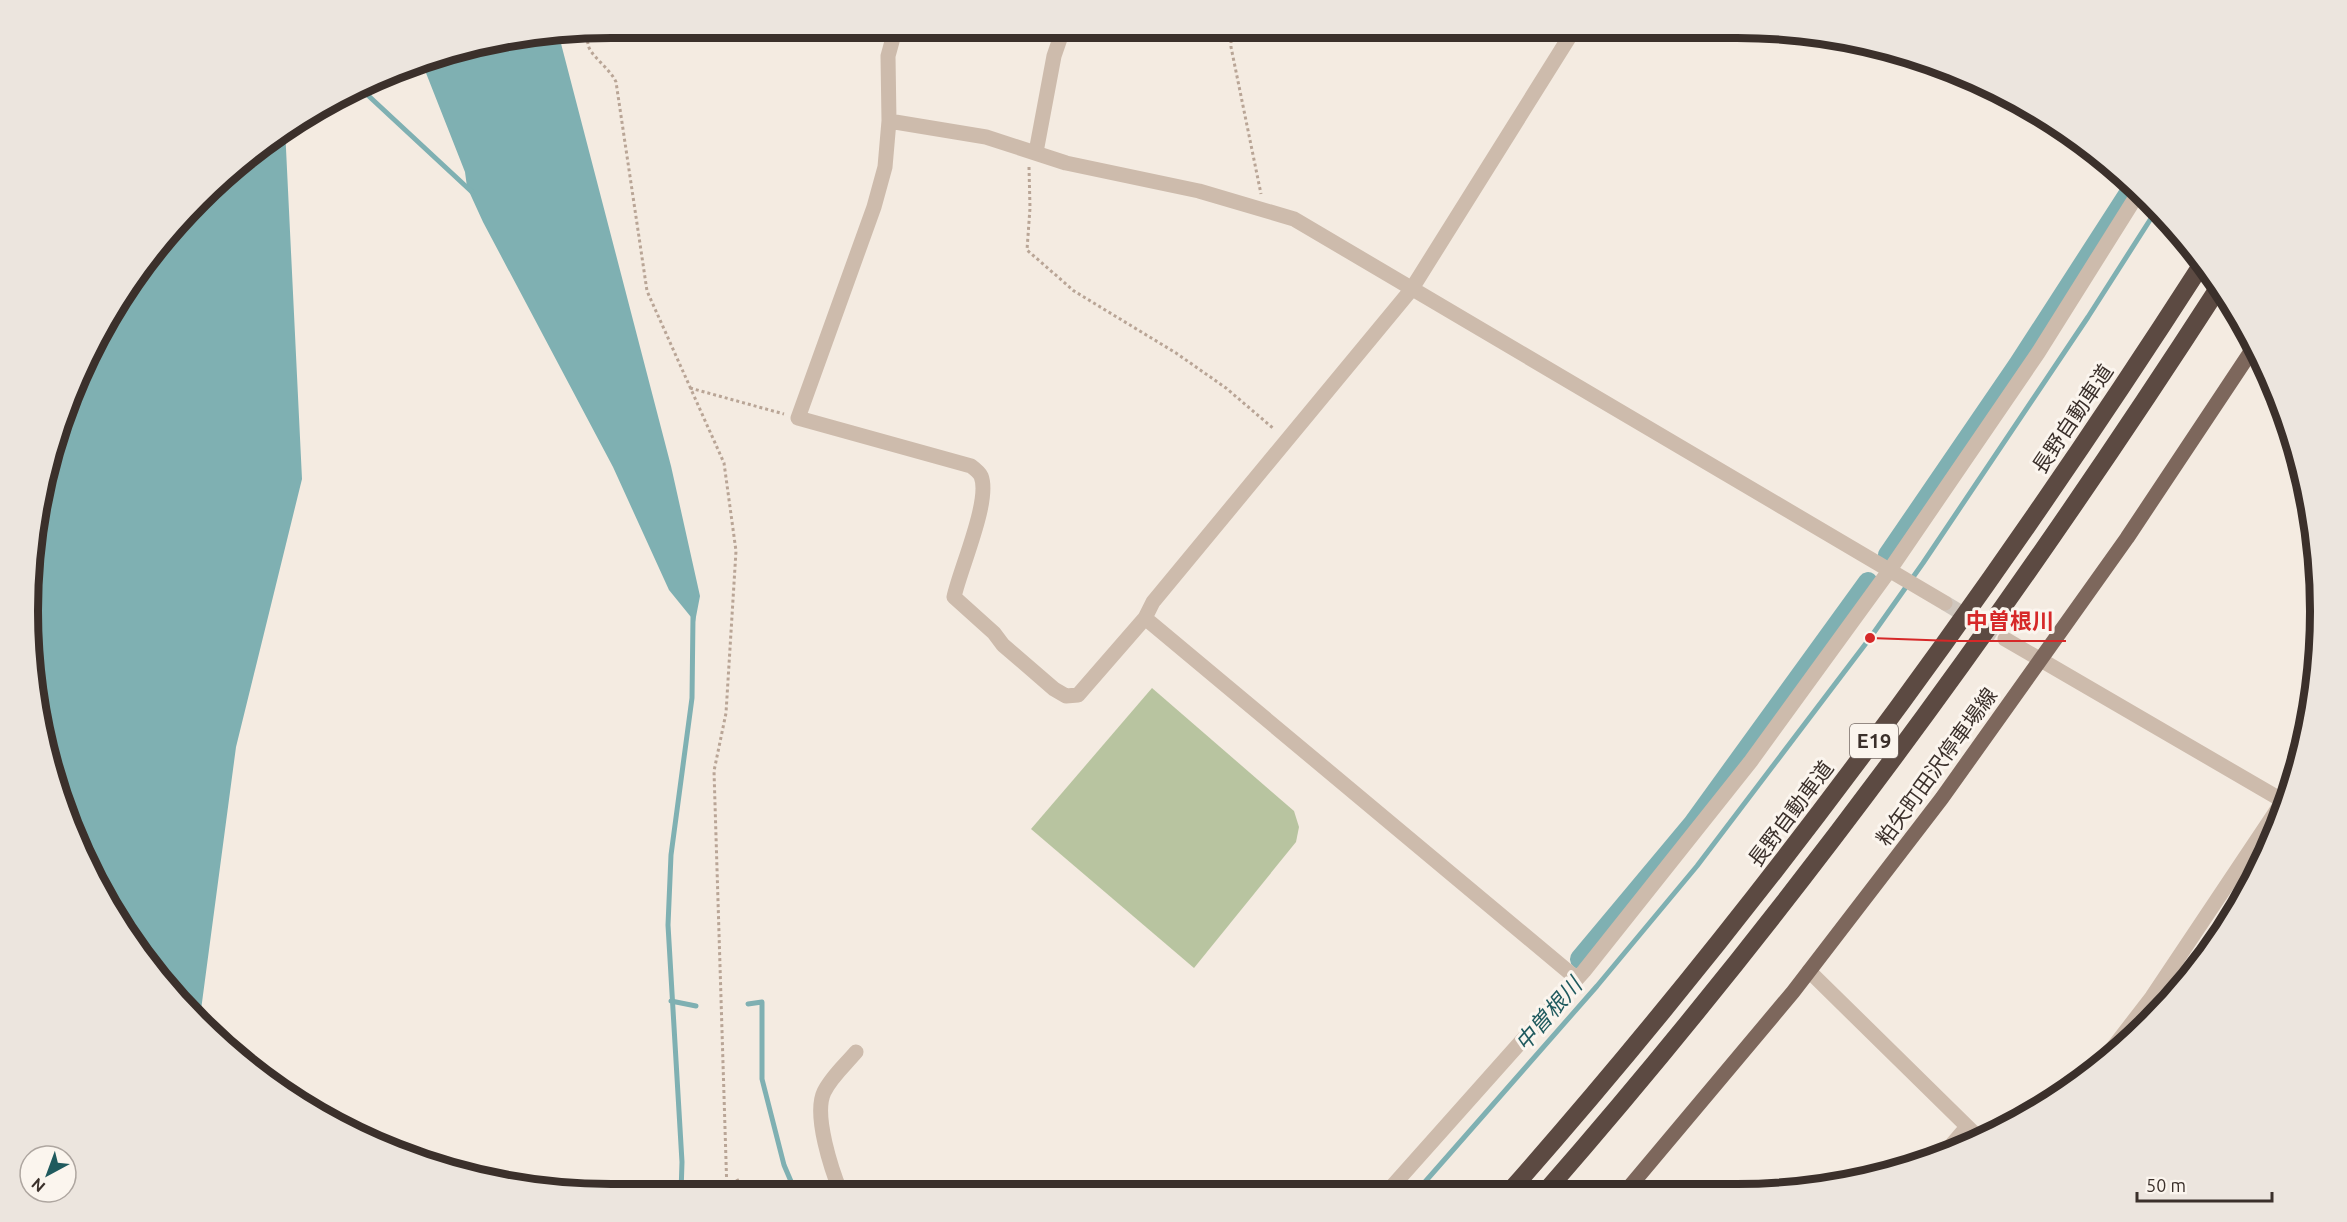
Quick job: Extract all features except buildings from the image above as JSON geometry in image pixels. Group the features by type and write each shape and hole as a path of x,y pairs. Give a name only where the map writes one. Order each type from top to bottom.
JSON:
{"highway":[{"name":"長野自動車道","path":"1516,1184 1678,994 1844,782 1935,658 2052,491 2197,271"},
{"name":"E19","path":"1552,1184 1699,1012 1865,800 2074,506 2214,294"}],"main road":[{"name":"粕矢町田沢停車場線","path":"1632,1184 1809,971 1942,798 2127,538 2249,355"}],"street":[{"path":"893,38 888,56 889,121 885,167 874,207 798,418 971,466 981,474 983,487 981,508 954,597 994,633 1003,645 1054,689 1066,696 1078,695 1145,618 1153,602 1411,290 1569,38"},
{"path":"1036,152 1054,56 1060,38"},
{"path":"889,121 987,138 1066,163 1199,191 1294,219 1945,603"},
{"path":"1394,1184 1576,978 1751,761 1893,573 2038,353 2135,199"},
{"path":"1145,618 1576,978"},
{"path":"2005,639 2278,798"},
{"path":"2125,1032 2152,997 2268,825"},
{"path":"1809,971 1973,1133"},
{"path":"837,1184 829,1164 821,1110 823,1094 833,1078 856,1052"},
{"path":"1955,1141 1967,1127"}],"path":[{"path":"1231,38 1264,209"},
{"path":"588,39 590,50 612,73 616,82 647,291 724,463 736,551 726,713 714,771 726,1184"},
{"path":"1036,152 1029,165 1030,208 1027,250 1074,291 1176,353 1226,388 1287,440"},
{"path":"690,388 798,418"},
{"path":"732,1184 738,1180 745,1184"}],"green space":[{"path":"1152,688 1294,811 1299,827 1296,842 1194,968 1031,829"}],"water":[{"path":"560,40 671,466 700,596 695,622 669,590 613,467 483,222 467,187 465,172 425,69 463,57 536,42"},
{"path":"286,139 302,479 236,747 201,1012 156,960 114,898 81,830 68,795 57,759 42,686 38,611 42,536 57,463 68,427 81,392 114,324 156,262 205,205"}],"waterway":[{"path":"366,93 472,192"},
{"path":"1888,555 2018,365 2129,193"},
{"name":"中曽根川","path":"1423,1184 1597,986 1697,866 1870,638 2088,317 2152,216"},
{"path":"1580,959 1692,825 1868,582"},
{"path":"681,1184 682,1162 668,925 671,855 692,698 693,617"},
{"path":"671,1001 696,1006"},
{"path":"748,1004 762,1002 762,1079 784,1165 792,1184"}],"tunnel":[{"path":"1945,603 2005,639"}],"place":[{"name":"中曽根川","path":"1870,638"}]}
